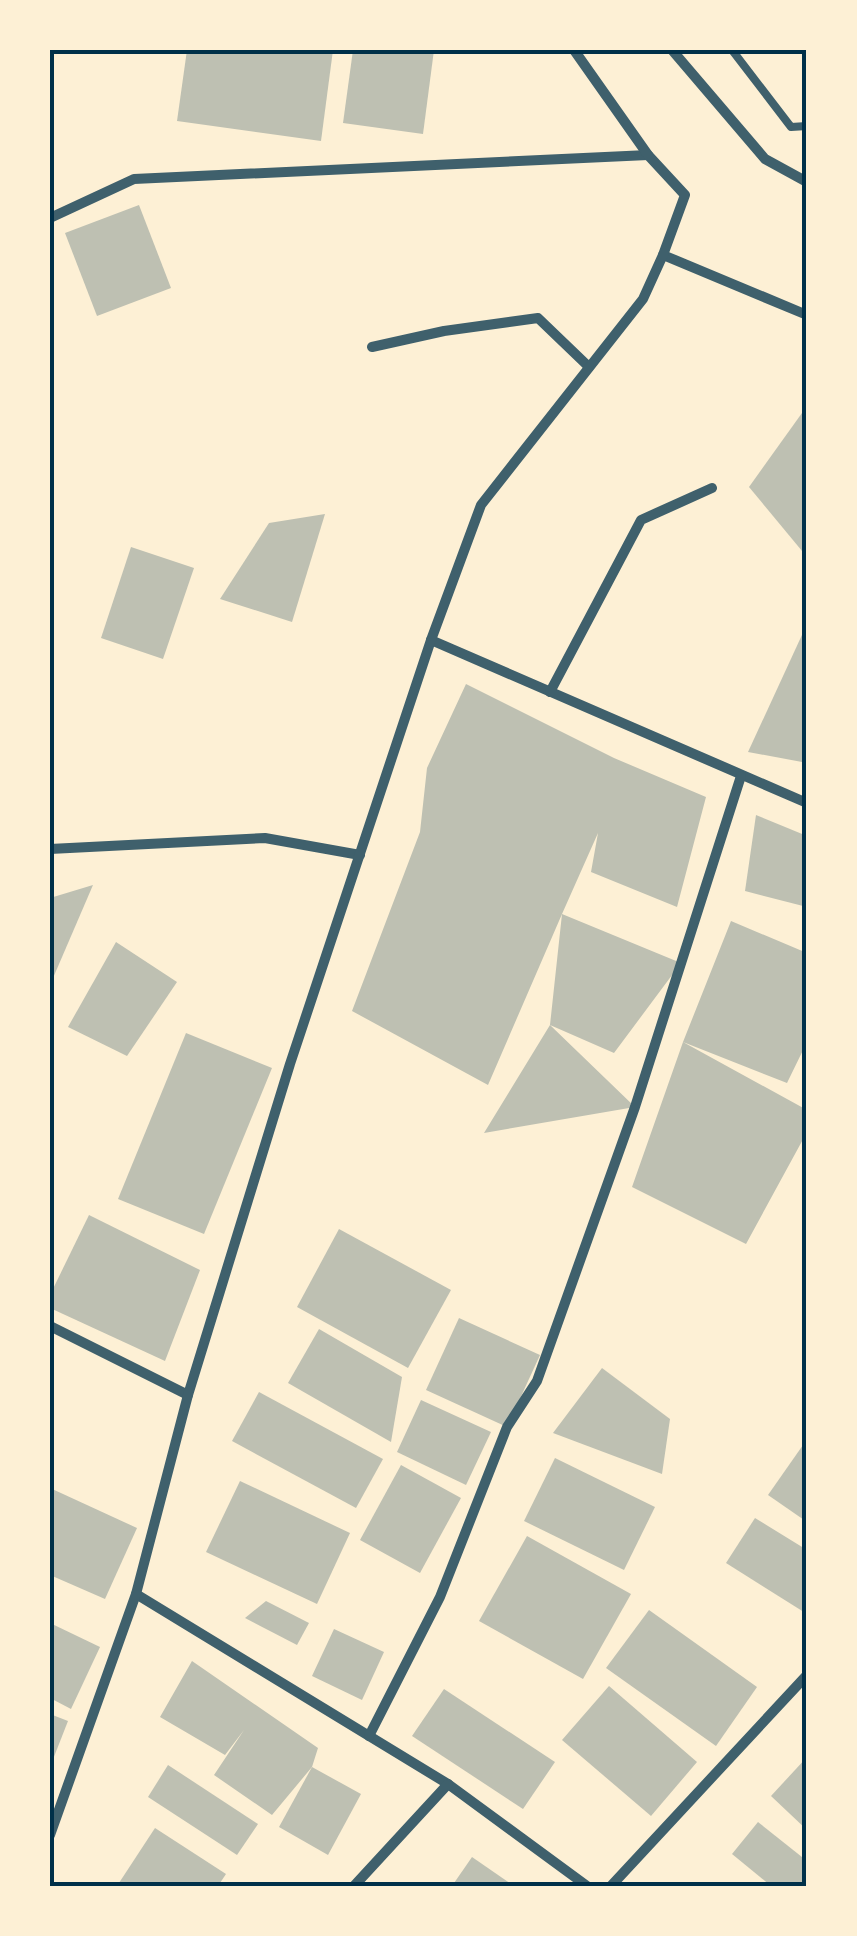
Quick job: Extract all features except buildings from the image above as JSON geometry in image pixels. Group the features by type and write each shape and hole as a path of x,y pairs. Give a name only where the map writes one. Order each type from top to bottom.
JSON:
{"street":[{"path":"50,1835 136,1594 188,1395 290,1064 431,640 481,505 642,299 664,255 685,196 648,155 574,50"},
{"path":"672,50 765,159 807,182"},
{"path":"50,218 134,179 648,155"},
{"path":"664,255 807,315"},
{"path":"372,347 538,318 589,367"},
{"path":"550,692 641,520 712,488"},
{"path":"431,640 807,802"},
{"path":"369,1736 440,1598 508,1427 536,1381 635,1107 741,776"},
{"path":"50,849 265,838 360,855"},
{"path":"50,1326 188,1395"},
{"path":"136,1594 448,1784 588,1886"},
{"path":"611,1886 807,1675"},
{"path":"354,1886 448,1784"}],"lane":[{"path":"732,50 791,127 807,126"}]}
